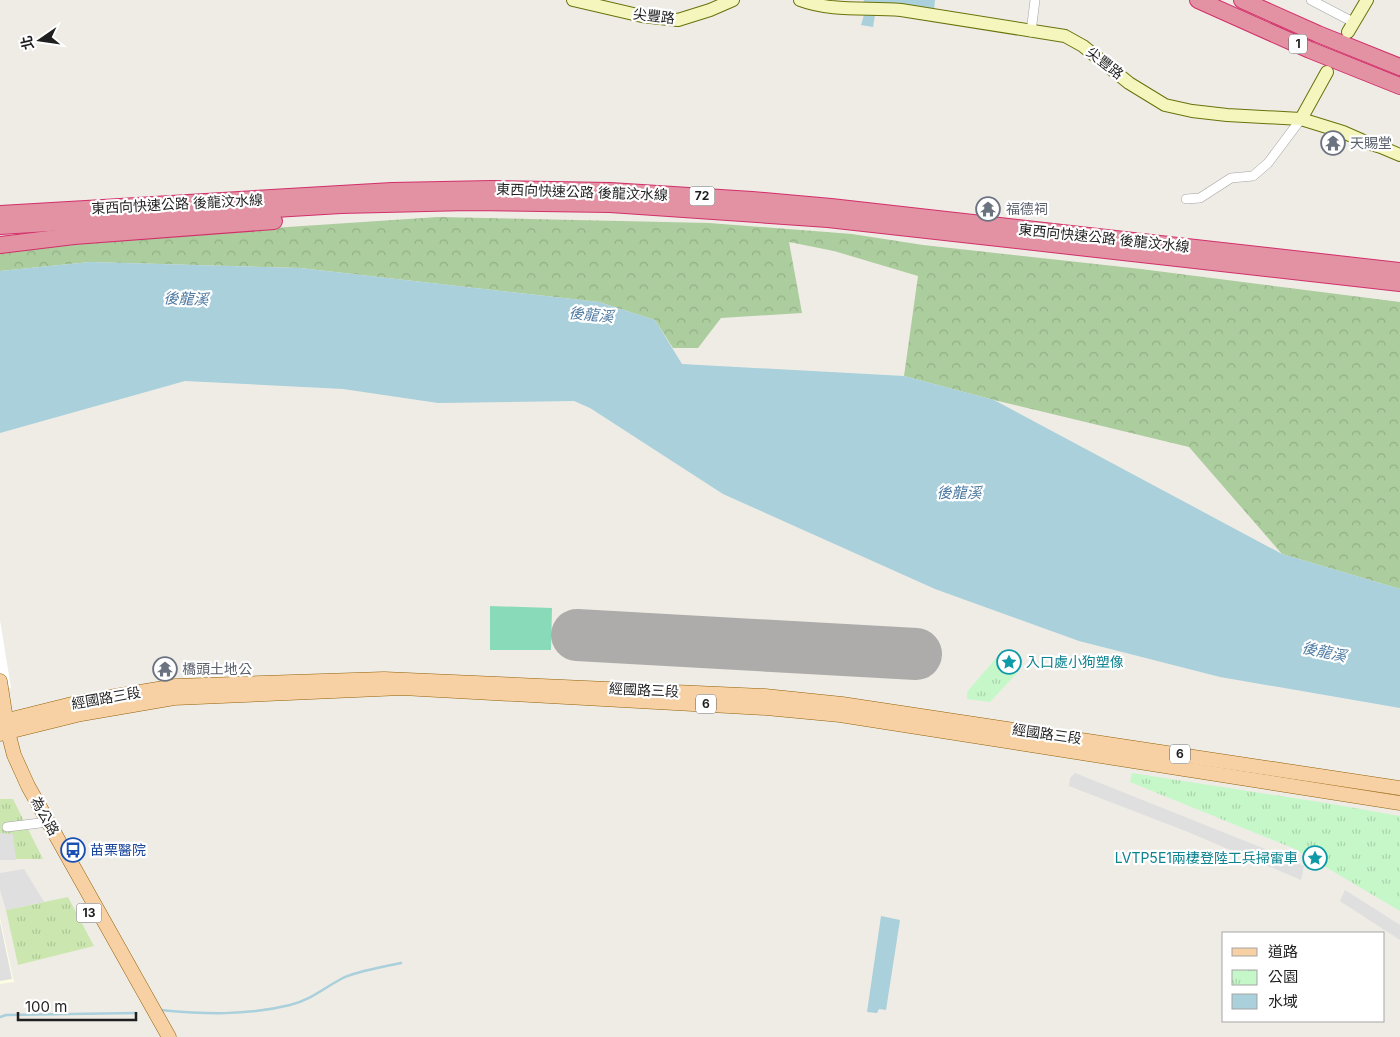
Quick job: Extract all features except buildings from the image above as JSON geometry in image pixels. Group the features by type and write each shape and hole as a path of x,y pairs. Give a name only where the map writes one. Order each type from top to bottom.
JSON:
{"highway":[{"name":"1","path":"1198,0 1310,50 1400,86"},
{"name":"1","path":"1242,0 1318,34 1400,67"},
{"path":"0,204 361,188 392,191"},
{"name":"東西向快速公路 後龍汶水線","path":"0,214 392,191 492,189 610,190 752,200 1400,271"},
{"path":"0,245 74,236 421,209 469,202"},
{"name":"東西向快速公路 後龍汶水線","path":"0,226 341,205 469,202 610,204 828,219 1400,283"},
{"path":"0,235 74,236"}],"main road":[{"name":"經國路三段","path":"3,730 80,702 176,686 384,679 441,680 765,696 842,704 1400,788"},
{"name":"13","path":"0,681 3,730"},
{"name":"經國路三段","path":"3,730 174,698 402,688 766,708 840,715 1400,803"},
{"name":"為公路","path":"3,730 43,821 159,1037"},
{"name":"為公路","path":"43,821 169,1037"}],"street":[{"name":"尖豐路","path":"573,0 642,16 678,20 710,10 733,0"},
{"name":"尖豐路","path":"800,0 835,8 900,10 1065,36 1104,61 1130,83 1165,105 1192,111 1227,115 1302,119 1343,132 1400,155"},
{"path":"1031,32 1034,0"},
{"path":"1311,0 1351,27 1367,0"},
{"path":"1186,199 1200,198 1232,178 1253,176 1268,163 1302,119 1327,72"},
{"path":"6,827 43,821"}],"shaded area":[{"path":"1075,773 1304,866 1301,880 1188,832 1069,786 1070,778"},
{"path":"0,833 13,834 16,860 0,860"},
{"path":"24,869 44,902 6,910 0,890 0,873"},
{"path":"1345,890 1400,925 1400,940 1340,901"},
{"path":"0,918 14,982 0,984"},
{"path":"0,922 12,979 0,981"}],"green space":[{"path":"438,217 709,223 852,234 923,245 1141,269 1400,302 1400,589 1282,554 1189,447 994,400 904,376 918,276 834,251 789,242 802,313 721,318 698,348 673,348 655,320 599,302 300,268 90,262 0,271 0,249 184,234"},
{"path":"490,606 552,608 551,650 490,650"},
{"path":"1001,656 1018,672 990,702 967,699 967,692 996,658"},
{"path":"1132,773 1400,816 1400,911 1295,849 1130,782"},
{"path":"0,799 13,799 43,859 0,859"},
{"path":"68,897 94,946 18,965 6,910"}],"water":[{"path":"864,0 935,0 934,11 863,3"},
{"path":"864,15 875,15 873,27 861,25"},
{"name":"後龍溪","path":"90,262 300,268 599,302 655,320 682,364 904,376 994,400 1282,554 1400,589 1400,708 1220,677 1079,641 935,589 723,494 590,408 574,401 438,403 343,389 185,381 0,433 0,271"},
{"path":"881,916 900,920 886,1010 879,1009 877,1013 867,1012"}],"pier":[{"path":"0,620 11,688 0,690"}],"waterway":[{"path":"160,1010 225,1013 274,1009 304,1001 347,976 401,963"},
{"path":"0,1017 6,1015 136,1013"}],"runway":[{"path":"577,635 916,654"}],"place":[{"name":"天賜堂","path":"1333,143"},
{"name":"福德祠","path":"988,209"},
{"name":"入口處小狗塑像","path":"1009,662"},
{"name":"橋頭土地公","path":"165,669"},
{"name":"苗栗醫院","path":"73,850"},
{"name":"LVTP5E1兩棲登陸工兵掃雷車","path":"1315,858"}]}
